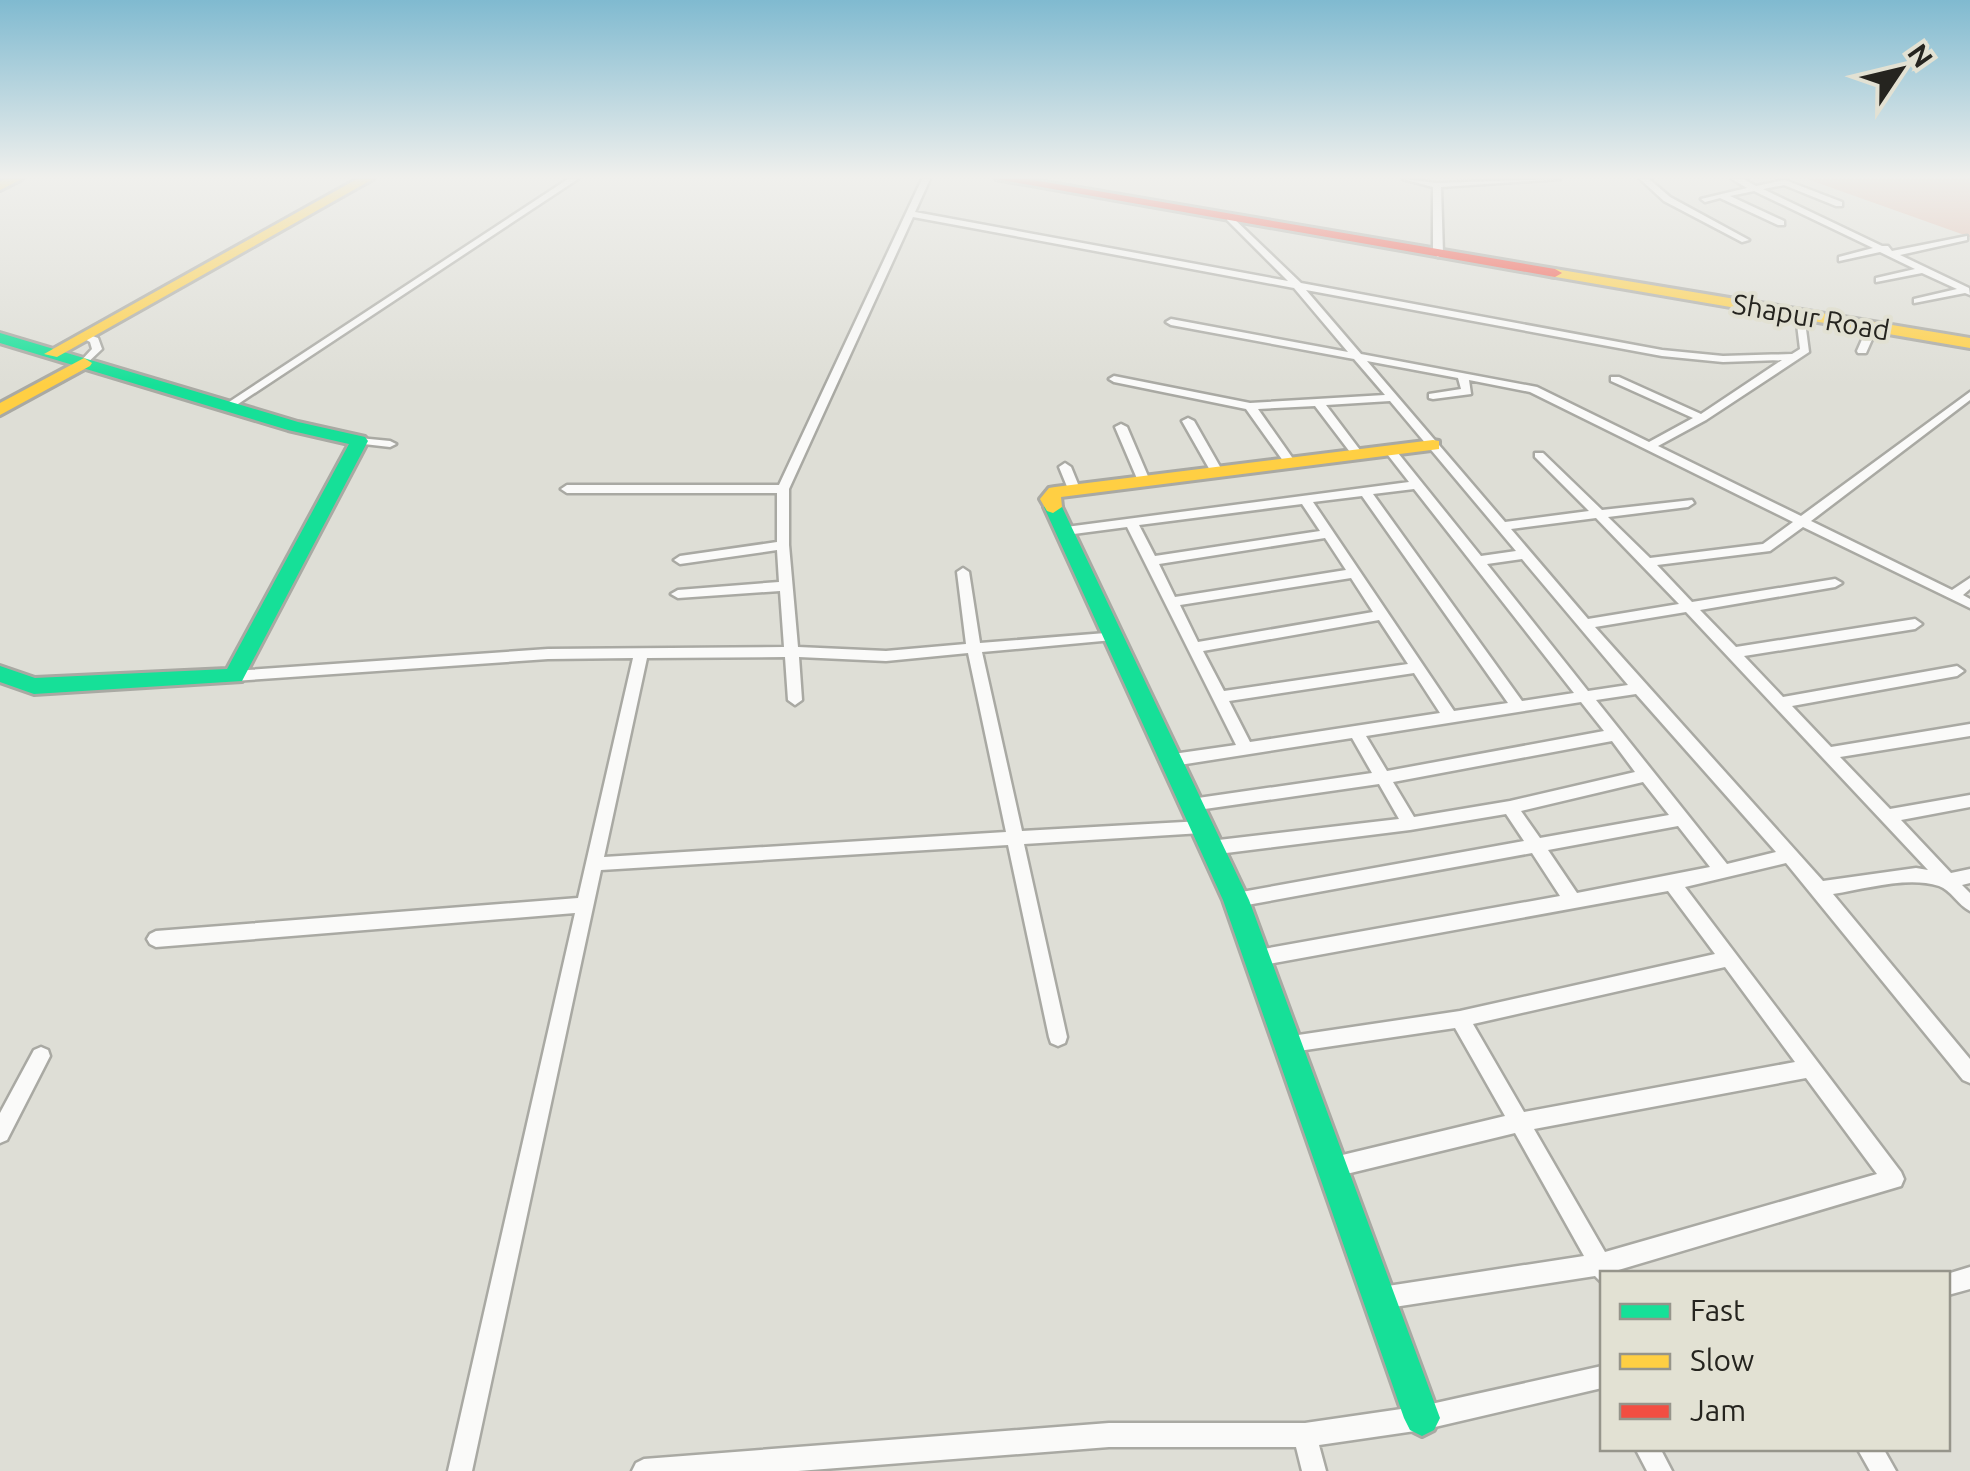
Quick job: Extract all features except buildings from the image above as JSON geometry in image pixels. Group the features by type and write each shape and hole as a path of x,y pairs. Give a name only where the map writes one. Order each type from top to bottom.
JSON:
{"street":[{"path":"52,354 244,248"},
{"path":"228,406 470,248"},
{"path":"795,700 783,545 783,489 894,248"},
{"path":"1096,248 1662,353 1723,359 1792,357"},
{"path":"1260,248 1296,284 1639,688 1819,890 1970,1074"},
{"name":"Shapur Road","path":"1401,248 1970,344"},
{"path":"1438,248 1438,254"},
{"path":"1883,248 1968,291"},
{"path":"1842,260 1909,248"},
{"path":"1879,280 1926,269"},
{"path":"1917,300 1968,291"},
{"path":"1651,445 1702,418 1806,350 1802,316"},
{"path":"1172,322 1533,389 1970,604"},
{"path":"1862,352 1872,328"},
{"path":"0,410 84,363 98,349 94,340 84,336"},
{"path":"0,338 228,406 359,441 390,444"},
{"path":"1433,396 1467,392 1463,376"},
{"path":"1615,378 1702,418"},
{"path":"1114,379 1250,406 1393,398"},
{"path":"1647,562 1766,548 1970,396"},
{"path":"1318,402 1357,454"},
{"path":"1250,406 1290,463"},
{"path":"1188,421 1217,472"},
{"path":"1121,427 1144,482"},
{"path":"234,676 359,441"},
{"path":"1422,1418 1236,900 1049,499 1070,478 1144,482 1433,445"},
{"path":"1390,450 1722,870"},
{"path":"1538,455 1647,562 1970,904"},
{"path":"1066,531 1417,485"},
{"path":"566,489 783,489"},
{"path":"1364,492 1520,707"},
{"path":"1306,501 1450,718"},
{"path":"1502,526 1688,504"},
{"path":"1132,522 1245,748"},
{"path":"1152,561 1328,534"},
{"path":"680,560 783,545"},
{"path":"1477,561 1526,554"},
{"path":"963,572 974,649 1058,1038"},
{"path":"1172,602 1355,573"},
{"path":"1954,596 1970,582"},
{"path":"1585,624 1835,583"},
{"path":"678,594 787,586"},
{"path":"1196,648 1382,615"},
{"path":"1731,654 1914,624"},
{"path":"0,674 34,686 548,654 792,652 886,656 1112,636"},
{"path":"460,1471 641,652"},
{"path":"1221,697 1417,668"},
{"path":"1778,703 1957,671"},
{"path":"1173,760 1639,688"},
{"path":"1827,753 1970,730"},
{"path":"1357,734 1410,824"},
{"path":"1192,805 1382,778 1615,736"},
{"path":"596,864 1016,840 1206,837 1410,824 1510,807 1647,775"},
{"path":"1887,816 1970,801"},
{"path":"1510,807 1572,900"},
{"path":"1236,900 1682,819"},
{"path":"1258,958 1672,884 1789,856"},
{"path":"1819,890 1916,875 1947,881 1970,876"},
{"path":"1381,1298 1603,1268 1894,1179 1672,884"},
{"path":"156,939 584,906"},
{"path":"1286,1044 1460,1019 1727,960"},
{"path":"1460,1019 1603,1268"},
{"path":"0,1133 41,1056"},
{"path":"1334,1167 1521,1122 1810,1068"},
{"path":"647,1471 856,1463 1109,1435 1306,1435 1422,1418 1600,1376"},
{"path":"1306,1435 1314,1471"}],"traffic: fast":[{"path":"0,338 294,426 359,441 234,676 34,686 0,674"},
{"path":"1053,507 1236,900 1422,1418"}],"traffic: slow":[{"path":"52,354 243,248"},
{"path":"1555,273 1970,343"},
{"path":"0,410 84,363"},
{"path":"1053,507 1049,499 1055,492 1433,445"}],"traffic: jam":[{"path":"1406,248 1555,273"}]}
